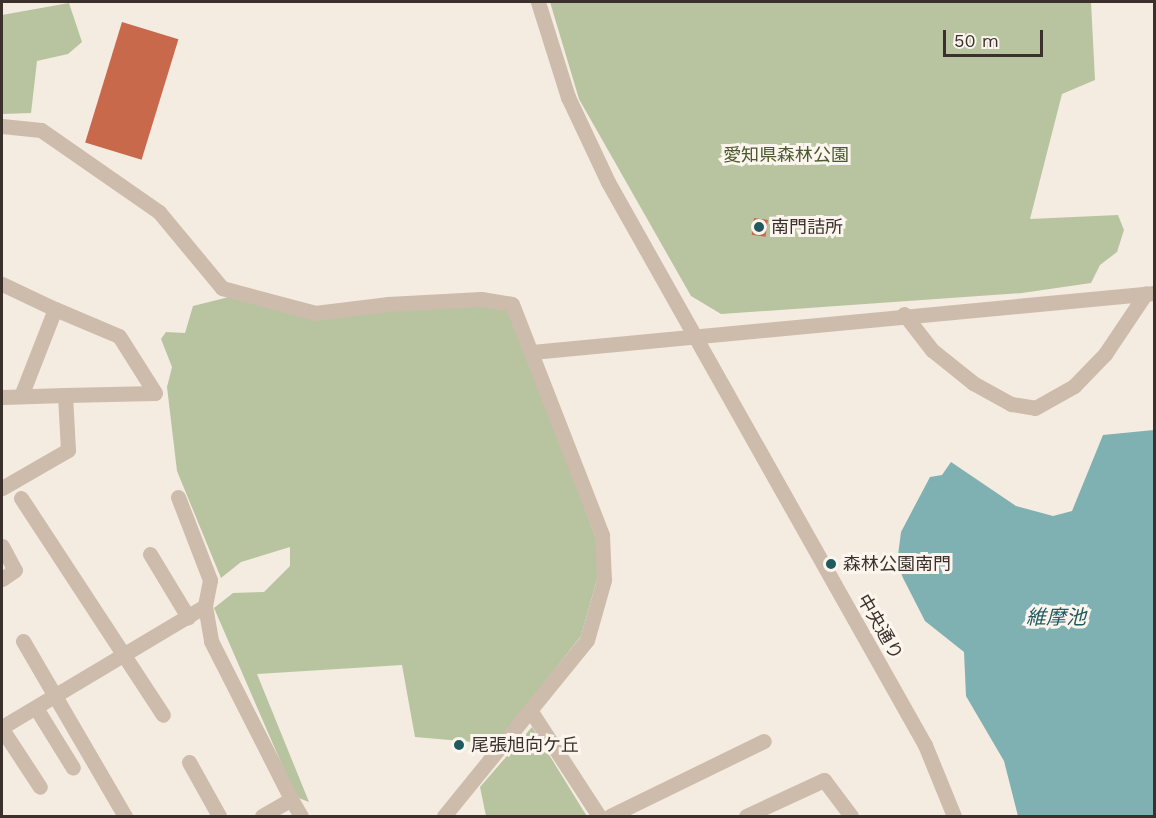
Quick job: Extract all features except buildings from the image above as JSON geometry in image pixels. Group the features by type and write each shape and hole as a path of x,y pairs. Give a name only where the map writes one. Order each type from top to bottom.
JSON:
{"street":[{"name":"中央通り","path":"538,2 568,97 692,336 925,745 954,816"},
{"path":"2,126 40,130 159,212 222,288 315,313 388,304 481,299 512,304 532,352 605,555 600,606 587,640 532,713 444,816"},
{"path":"2,284 119,336 155,393 2,397"},
{"path":"904,314 932,350 973,383 1011,404 1035,408 1074,386 1106,354 1150,293"},
{"path":"532,352 904,314 1150,293"},
{"path":"21,396 56,309"},
{"path":"2,488 68,450 65,395"},
{"path":"178,497 210,580 205,606 210,641 291,799 302,816"},
{"path":"21,498 122,656 163,715"},
{"path":"2,546 15,570 2,579"},
{"path":"150,554 188,617"},
{"path":"40,787 2,728 205,606"},
{"path":"22,641 124,816"},
{"path":"36,708 73,768"},
{"path":"532,713 599,816"},
{"path":"610,816 764,741"},
{"path":"189,762 219,816"},
{"path":"746,816 824,780 851,816"},
{"path":"262,816 291,799"}],"green space":[{"name":"愛知県森林公園","path":"550,2 1091,2 1095,80 1062,94 1030,219 1118,215 1124,230 1117,252 1100,265 1091,283 1022,293 721,314 691,296 579,99"},
{"path":"69,3 82,42 68,54 37,61 31,113 2,114 2,15"},
{"path":"237,295 316,315 389,307 510,307 603,558 581,636 496,744 415,737 402,665 257,674 309,802 296,797 214,608 233,593 264,592 290,566 290,547 241,562 221,578 177,471 167,387 172,367 161,339 166,332 185,333 193,306"},
{"path":"532,727 587,816 486,816 480,787"}],"water":[{"name":"維摩池","path":"1154,430 1154,816 1018,816 1004,761 966,696 964,652 925,621 903,578 897,563 901,532 930,477 942,475 951,462 1016,506 1053,516 1072,511 1103,435"}],"place":[{"name":"南門詰所","path":"759,227"},
{"name":"森林公園南門","path":"831,564"},
{"name":"尾張旭向ケ丘","path":"459,745"}]}
